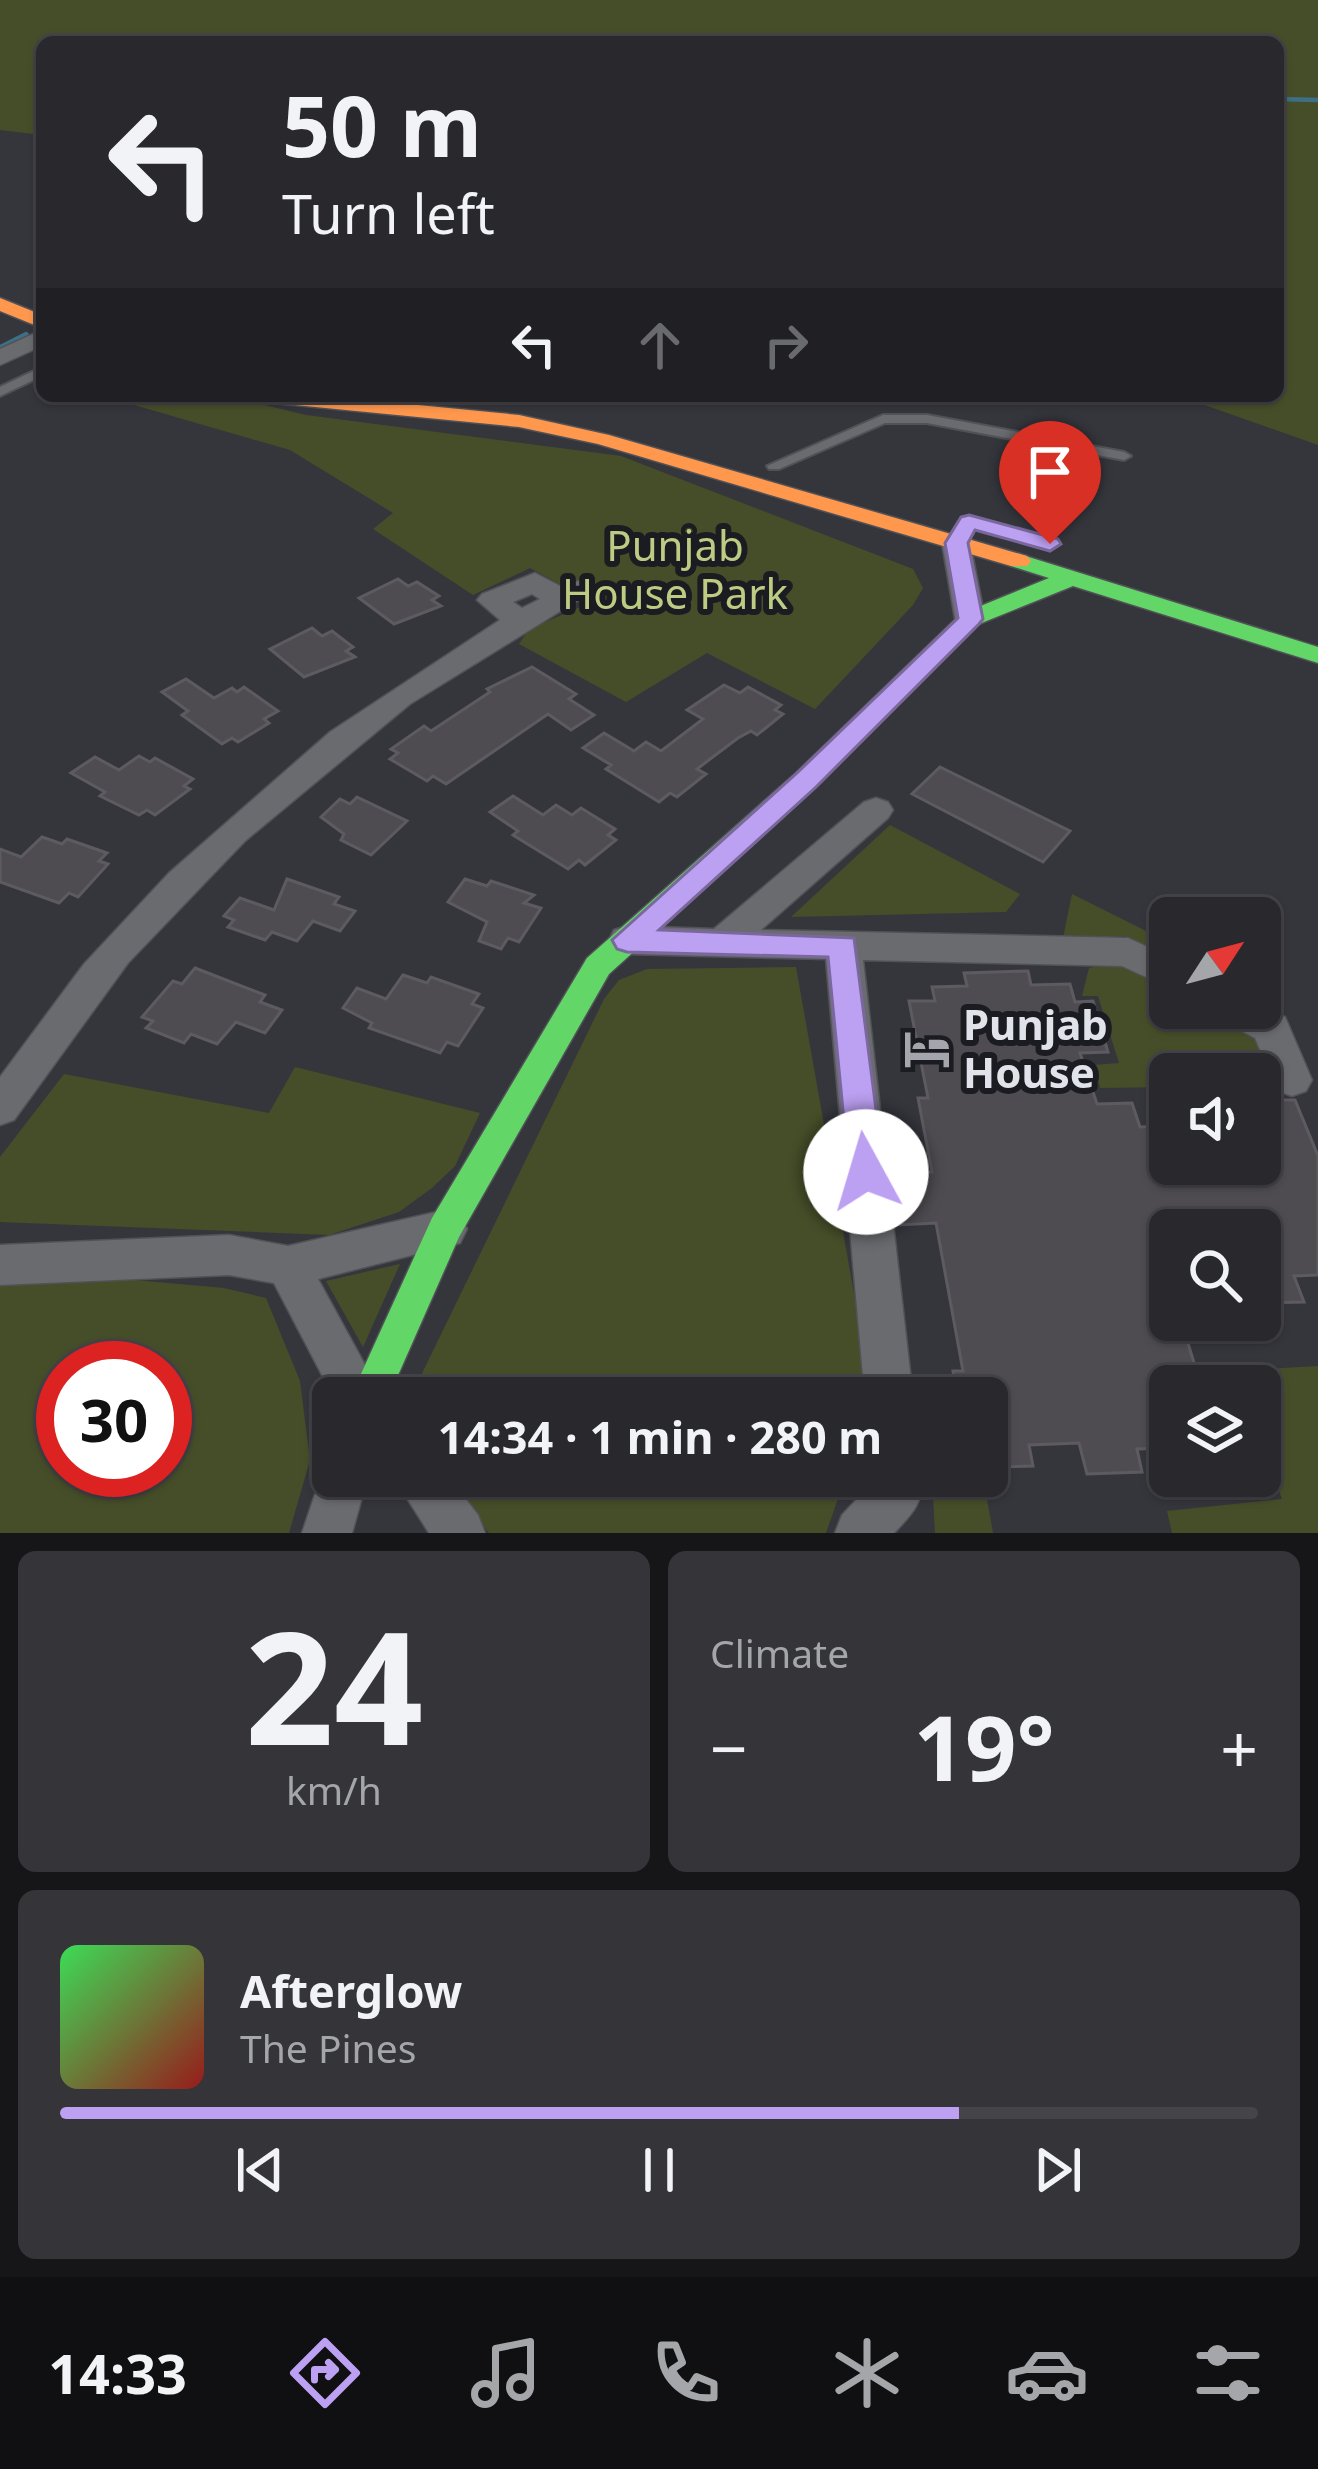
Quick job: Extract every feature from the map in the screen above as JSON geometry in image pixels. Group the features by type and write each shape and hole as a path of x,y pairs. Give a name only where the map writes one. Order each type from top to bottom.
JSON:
{"main road":[{"path":"0,304 36,319"},
{"path":"303,402 519,421 963,532 1148,572"},
{"path":"533,402 622,418 774,466 963,532 1073,577 1318,655"},
{"path":"378,1377 445,1229 598,966 806,780 970,619 1073,577"}],"street":[{"path":"0,358 36,340"},
{"path":"963,532 970,619"},
{"path":"0,1108 130,936 245,821 347,736 518,619 570,594"},
{"path":"722,943 876,810"},
{"path":"627,940 1128,952 1149,963"},
{"path":"843,946 887,1377"},
{"path":"1270,1029 1292,1080"},
{"path":"0,1265 229,1255 288,1266 445,1229"},
{"path":"288,1266 348,1377"},
{"path":"327,1533 338,1497"},
{"path":"433,1497 460,1533"},
{"path":"860,1533 893,1497"}],"lane":[{"path":"0,392 36,373"},
{"path":"774,466 883,419 927,419 1124,456"}],"green space":[{"path":"0,0 1318,0 1318,445 1196,402 1284,402 1284,36 36,36 36,134 0,130"},
{"name":"Punjab House Park","path":"124,402 252,402 306,415 621,456 913,569 923,588 913,605 815,709 707,653 626,702 519,644 529,629 592,602 530,568 473,595 373,529 393,513 290,450"},
{"path":"890,825 1020,894 1006,912 791,917"},
{"path":"1072,894 1149,932 1149,948 1125,936 1063,938"},
{"path":"1122,961 1149,974 1149,1029 1256,1029 1265,1053 1149,1053 1149,1087 1100,1088 1094,1065 1119,1063 1098,996 1082,996 1089,968"},
{"path":"796,967 863,1344 862,1377 420,1377 604,999 619,980 647,969"},
{"path":"295,1067 480,1113 455,1166 432,1188 399,1212 329,1235 0,1222 0,1157 64,1074 269,1113"},
{"path":"400,1264 363,1347 326,1281"},
{"path":"66,1274 224,1288 266,1298 300,1381 310,1460 289,1533 0,1533 0,1278"},
{"path":"1318,1366 1318,1533 1172,1533 1167,1511 1282,1499 1281,1368"},
{"path":"461,1497 839,1497 826,1533 489,1533"},
{"path":"933,1497 987,1497 993,1533 935,1533"}],"building":[{"path":"398,579 408,586 417,582 439,596 432,600 441,606 394,624 359,598"},
{"path":"312,628 322,636 332,631 353,647 346,651 355,657 304,677 270,649"},
{"path":"532,667 576,694 569,699 594,715 571,730 548,714 446,784 433,776 427,781 390,759 398,753 391,749 424,726 431,731 490,692 487,689"},
{"path":"186,679 214,698 244,687 278,711 264,719 269,723 238,742 232,738 222,744 182,715 188,711 162,692"},
{"path":"724,685 740,693 748,687 781,705 775,710 783,714 757,735 751,731 738,738 697,769 706,774 677,797 670,793 659,802 606,769 611,765 583,748 604,733 634,751 646,742 661,751 703,719 687,710"},
{"path":"139,756 150,762 155,758 193,779 184,786 190,789 155,815 147,810 139,815 100,796 105,792 71,773 95,757 119,770"},
{"path":"940,767 1070,831 1043,862 912,794"},
{"path":"513,796 543,815 556,805 572,815 581,808 615,829 608,835 616,840 585,865 579,860 568,869 513,835 518,831 490,812"},
{"path":"357,797 407,821 371,855 341,840 344,834 321,817 340,799 350,804"},
{"path":"42,837 62,844 67,839 107,853 99,861 108,864 78,897 69,893 59,903 0,882 0,849 21,857"},
{"path":"287,879 339,897 334,904 355,911 340,931 313,921 297,941 272,932 265,940 228,927 234,920 224,916 240,898 274,910"},
{"path":"465,879 487,886 491,881 534,895 524,903 541,908 519,942 508,938 501,949 479,941 487,922 448,902"},
{"path":"195,968 265,995 260,1002 282,1010 265,1033 236,1022 217,1044 191,1034 184,1043 146,1028 153,1021 142,1017 173,981 182,984"},
{"path":"1028,971 1031,985 1070,984 1075,1002 1093,1001 1108,1052 1080,1053 1097,1104 1132,1103 1140,1127 1149,1127 1149,1185 1281,1185 1281,1100 1295,1100 1318,1156 1318,1275 1294,1276 1304,1302 1281,1303 1281,1209 1149,1209 1149,1341 1187,1341 1195,1365 1149,1365 1149,1449 1137,1449 1142,1472 1087,1474 1079,1443 1029,1445 1033,1466 1008,1467 1008,1377 954,1377 953,1371 963,1371 936,1223 898,1225 892,1173 932,1172 918,1098 928,1098 909,1001 935,1001 932,987 967,986 964,973"},
{"path":"403,975 427,983 431,977 479,994 472,1004 483,1008 458,1046 447,1042 440,1053 369,1028 372,1023 343,1008 357,988 386,999"}],"waterway":[{"path":"1284,99 1318,100"},
{"path":"0,348 26,335"}],"traffic: fast":[{"path":"1019,561 1318,655"},
{"path":"378,1377 445,1229 598,966 806,780 970,619 1073,577"}],"traffic: slow":[{"path":"0,304 36,319"},
{"path":"325,402 519,421 602,439 1019,561"}],"place":[{"name":"Punjab House","path":"927,1049"}],"route":[{"path":"866,1172 843,946 627,940 806,780 970,619 956,543 969,521 1050,544"}]}
